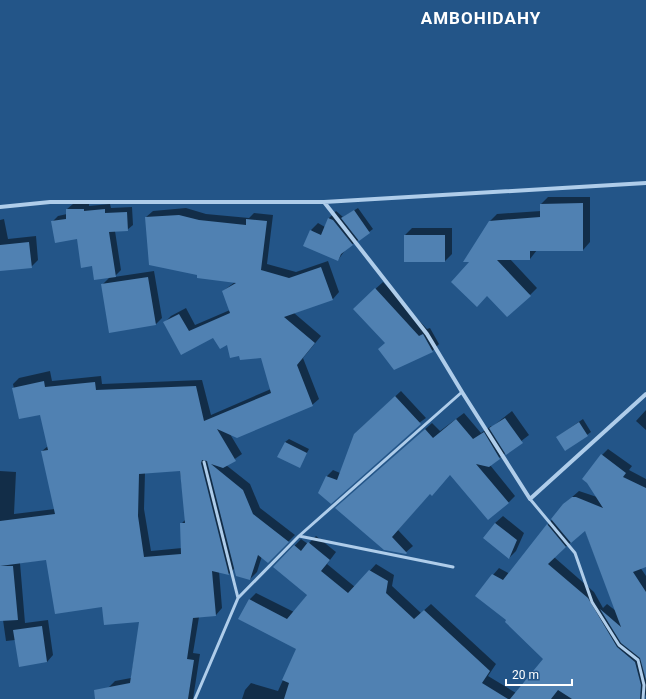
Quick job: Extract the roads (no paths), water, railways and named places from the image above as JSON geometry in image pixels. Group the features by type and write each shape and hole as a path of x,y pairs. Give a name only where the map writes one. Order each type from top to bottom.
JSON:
{"street":[{"path":"0,207 50,202 324,202 646,183"},
{"path":"324,202 427,334 530,500 646,394"}],"lane":[{"path":"196,699 238,598 299,536 462,392"},
{"path":"204,462 238,598"},
{"path":"530,500 576,553 592,602 619,645 638,660 644,685 643,699"},
{"path":"299,536 453,567"}],"district":[{"name":"AMBOHIDAHY","path":"481,18"}]}
